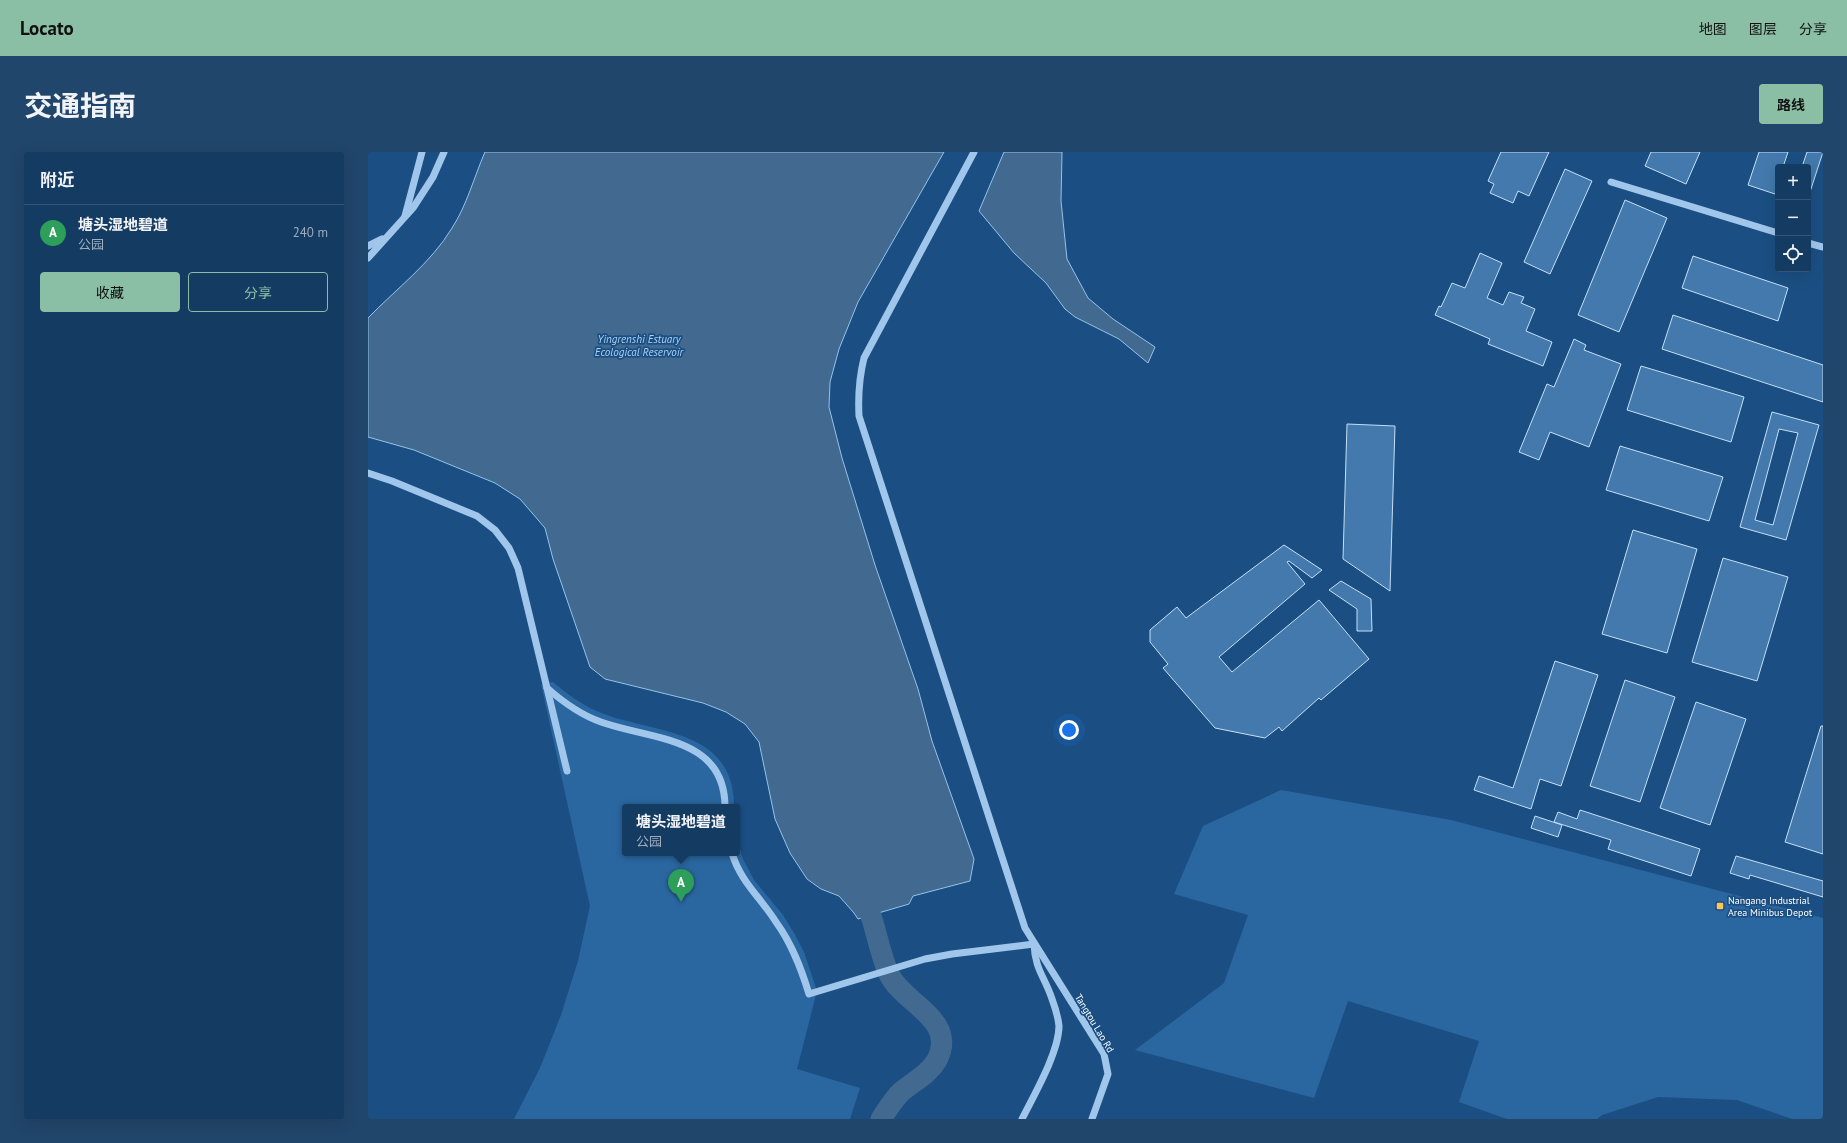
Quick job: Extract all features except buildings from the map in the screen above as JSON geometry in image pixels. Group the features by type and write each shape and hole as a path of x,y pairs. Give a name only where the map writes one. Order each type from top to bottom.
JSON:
{"street":[{"path":"405,217 422,152"},
{"path":"368,258 413,208 433,177 444,152"},
{"path":"974,152 864,358 860,376 858,398 859,416 865,438 1023,920 1034,944 1034,956 1039,971 1050,992 1057,1015 1058,1035 1056,1048 1022,1119"},
{"path":"1611,182 1775,232"},
{"path":"368,246 387,236"},
{"path":"1811,244 1823,247"},
{"path":"368,473 457,506 477,516 495,530 508,548 518,568 567,771"},
{"path":"547,688 572,708 601,722 680,743 693,749 706,758 715,770 722,783 725,804"},
{"path":"733,856 747,885 775,920 786,937 801,968 809,994 925,959 952,954 1034,944"},
{"name":"Tangtou Lao Rd","path":"1034,944 1104,1054 1108,1074 1092,1119"}],"shaded area":[{"path":"553,682 577,700 604,714 689,739 707,749 721,762 731,781 734,804 622,804 622,856 740,856 740,849 743,859 754,880 783,915 794,933 804,952 817,991 797,1069 860,1088 850,1119 514,1119 540,1068 561,1015 578,961 590,906 541,684"},
{"path":"1281,790 1451,820 1823,918 1823,1119 1792,1119 1737,1100 1658,1097 1602,1115 1597,1119 1507,1119 1459,1102 1479,1041 1348,1001 1314,1098 1135,1050 1224,983 1248,915 1174,894 1203,826"}],"water":[{"name":"Yingrenshi Estuary Ecological Reservoir","path":"485,152 944,152 858,302 839,349 830,382 829,407 842,458 875,565 918,689 932,741 974,859 970,881 913,896 909,904 858,919 839,896 821,889 807,879 790,853 775,819 759,742 745,724 726,712 703,703 605,679 590,667 553,559 545,528 520,499 495,483 414,450 368,437 368,318 424,264 444,241 462,210"},
{"path":"1004,152 1062,152 1061,201 1067,259 1088,298 1113,319 1155,347 1148,363 1119,339 1075,317 1065,309 1046,283 1014,253 979,211"}],"waterway":[{"path":"871,916 889,974 896,985 935,1023 940,1033 942,1046 937,1060 933,1065 925,1074 901,1092 881,1119"}],"place":[{"name":"塘头湿地碧道","path":"681,902"},
{"name":"Nangang Industrial Area Minibus Depot","path":"1720,906"}]}
